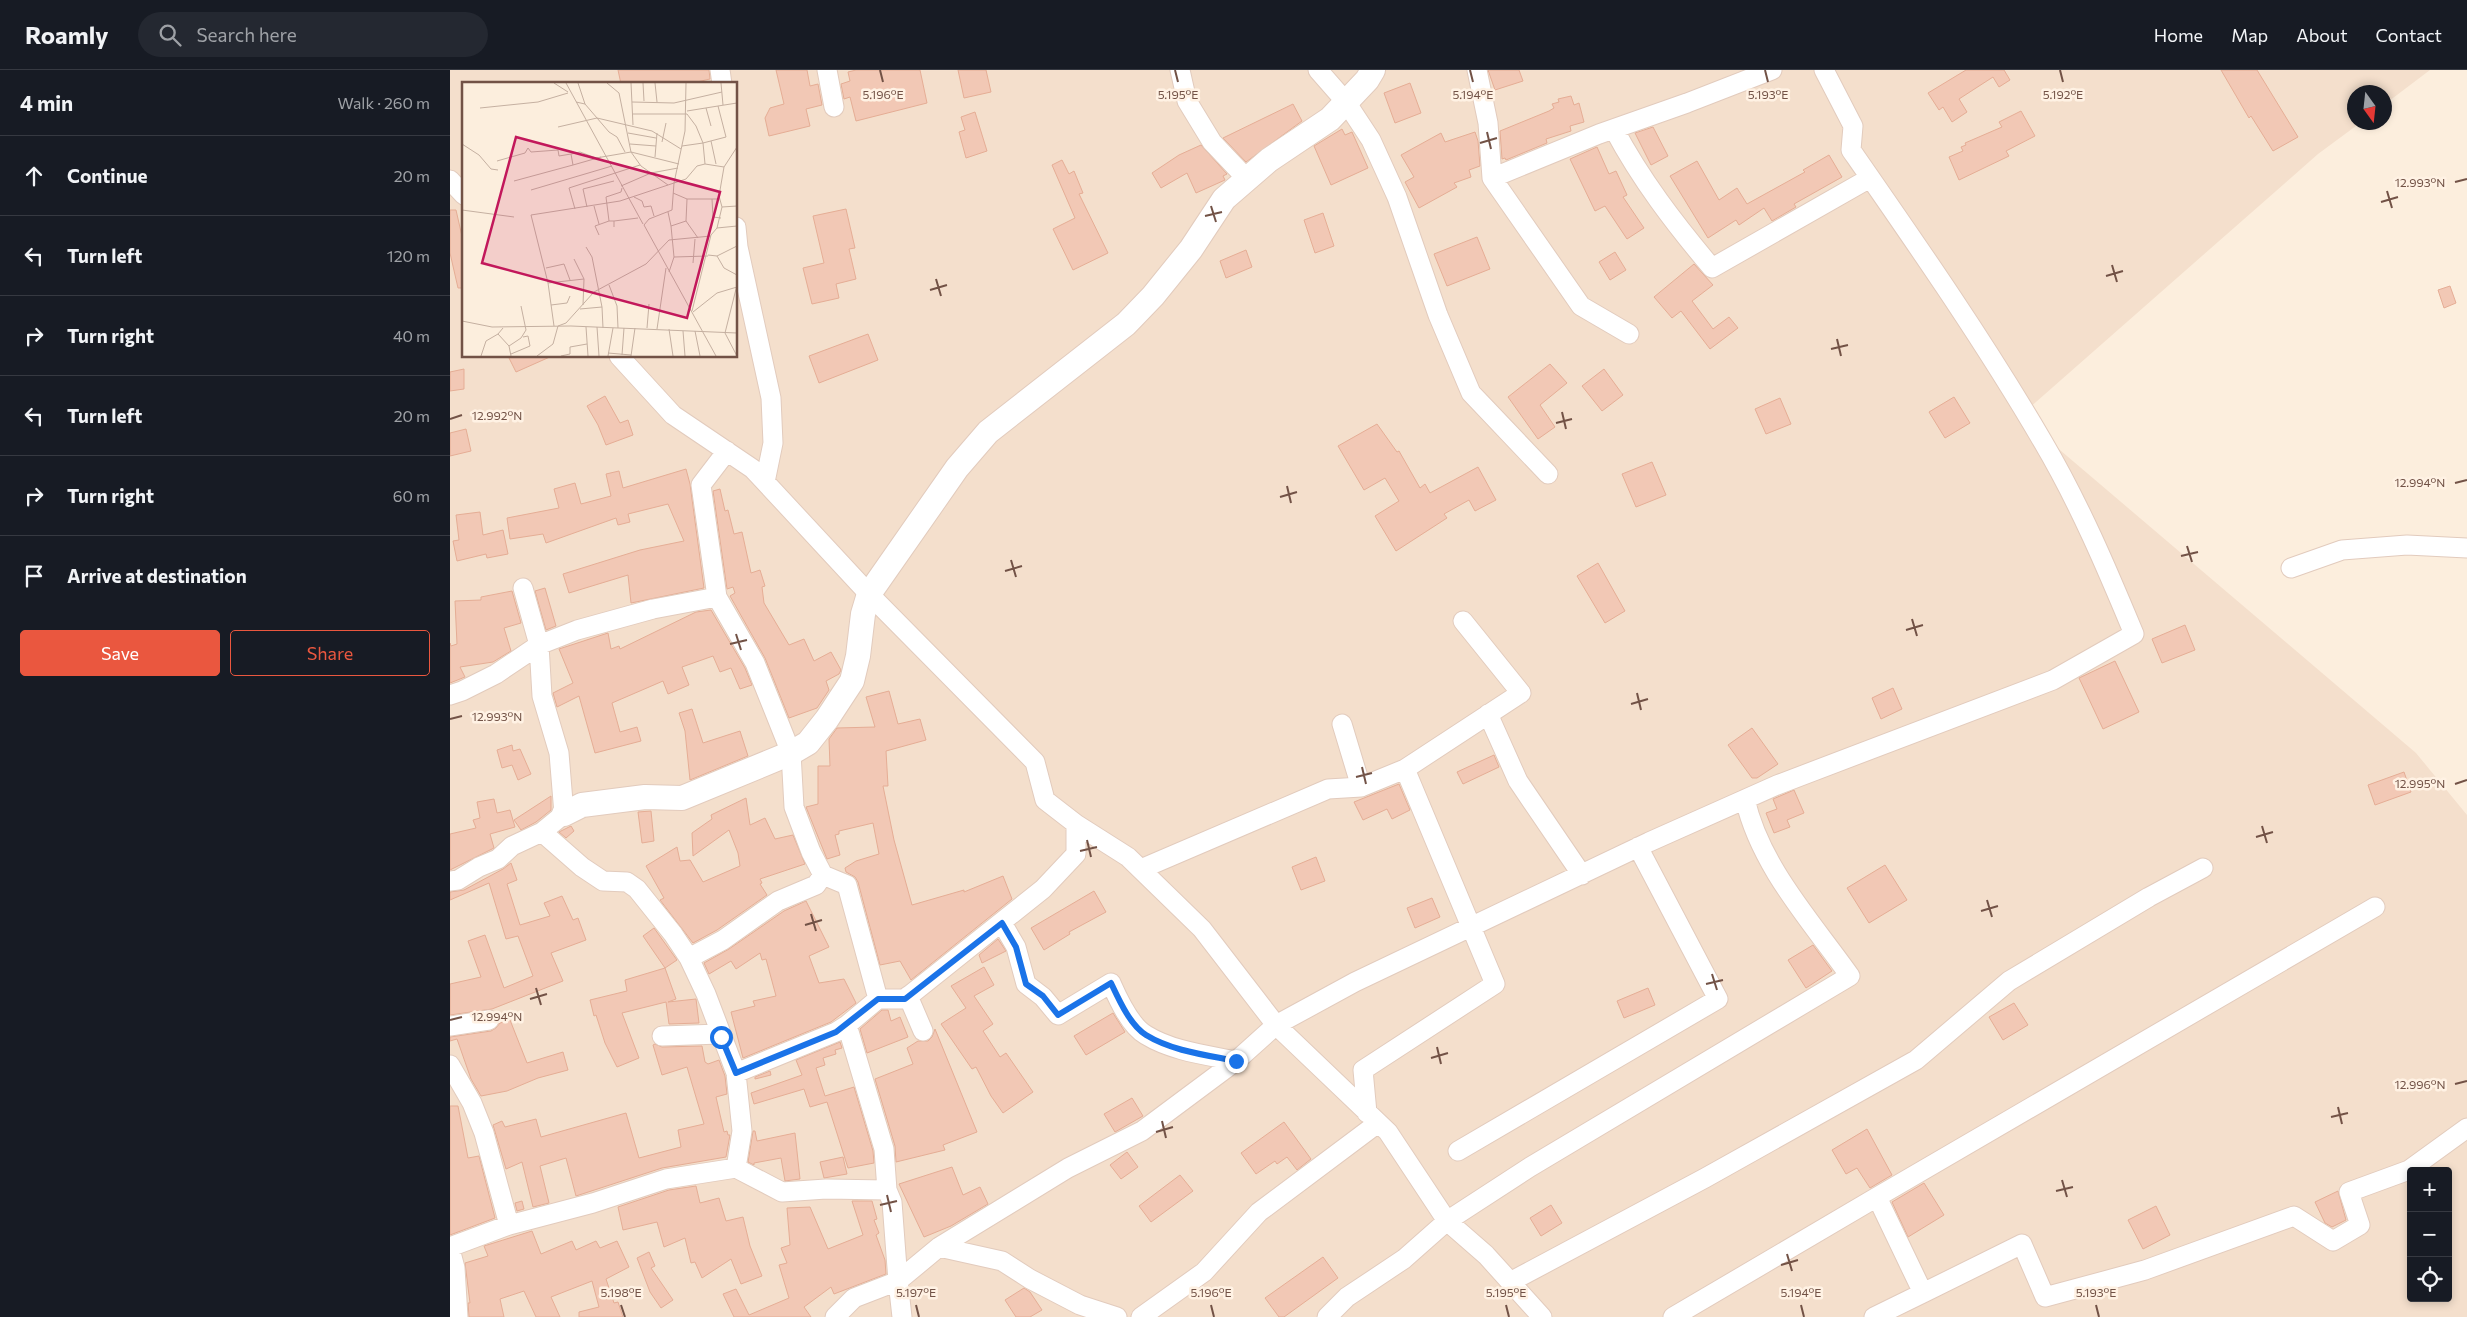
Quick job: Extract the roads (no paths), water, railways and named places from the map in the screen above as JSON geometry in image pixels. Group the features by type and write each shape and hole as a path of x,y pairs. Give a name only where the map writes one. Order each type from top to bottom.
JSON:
{"street":[{"path":"827,70 834,107"},
{"path":"1180,70 1187,102 1212,142 1247,179"},
{"path":"1318,70 1346,102 1371,140 1397,197 1438,314 1471,393 1548,474"},
{"path":"450,882 458,880 479,867 498,859 512,846 542,832 564,814 582,805 645,797 682,798 791,753 808,743 827,719 852,681 858,656 863,614 869,594 957,468 988,432 1126,324 1154,296 1191,249 1224,199 1269,160 1330,119 1367,80 1373,70"},
{"path":"1477,70 1488,123 1492,178 1581,306 1629,334"},
{"path":"1492,178 1614,129 1697,100 1772,70"},
{"path":"835,1317 854,1298 898,1280 939,1247 1068,1168 1142,1131 1236,1061 1276,1025 1355,982 1638,847 1746,799 2053,680 2134,634 2101,556 2043,442 1939,277 1850,150 1853,126 1824,70"},
{"path":"1614,129 1632,162 1668,216 1712,268 1870,178"},
{"path":"450,180 462,193"},
{"path":"738,247 771,398 772,443 765,482"},
{"path":"621,358 673,415 753,470 869,594 1035,762 1045,800 1076,824 1128,857 1202,929 1276,1025 1388,1132 1447,1221 1486,1255 1542,1317"},
{"path":"727,451 701,484 717,597 756,663 791,753 794,807 811,852 823,875 846,885 878,999"},
{"path":"2291,568 2342,550 2407,545 2467,548"},
{"path":"523,588 539,645 542,696 559,753 564,814"},
{"path":"450,694 462,691 496,674 539,645 577,630 653,609 717,597"},
{"path":"1141,869 1328,789 1361,787 1405,769 1521,693 1463,620"},
{"path":"1488,714 1518,782 1582,875"},
{"path":"1342,724 1361,787"},
{"path":"1372,1118 1363,1070 1495,984 1405,769"},
{"path":"1327,1317 1347,1298 1404,1259 1447,1221 1530,1167 1850,976 1774,870 1750,820 1746,799"},
{"path":"736,1073 836,1032 878,999 905,999 1043,889 1076,854 1076,824"},
{"path":"542,832 582,867 603,880 627,882 637,889 673,934 689,958 706,994 736,1073 742,1131 736,1168"},
{"path":"1458,1151 1718,999 1638,847"},
{"path":"1510,1282 1705,1178 1916,1060 2009,981 2141,902 2203,868"},
{"path":"689,958 723,940 778,900 816,885 823,875"},
{"path":"1673,1317 2375,907"},
{"path":"1002,923 1016,947 1026,984 1043,996 1058,1015 1111,983 1122,1009 1144,1034 1185,1051 1236,1061"},
{"path":"908,996 923,1031"},
{"path":"450,1026 489,1020"},
{"path":"847,1025 884,1149 887,1190 892,1202 902,1317"},
{"path":"662,1036 720,1034"},
{"path":"450,1065 472,1103 484,1134 509,1225"},
{"path":"1142,1317 1204,1272 1259,1212 1372,1118"},
{"path":"1874,1317 2022,1244 2046,1296 2145,1270 2294,1216 2333,1241 2360,1224 2350,1192 2409,1170 2467,1128"},
{"path":"458,1317 455,1268 450,1248 509,1225 593,1203 666,1179 736,1168 782,1192 826,1189 887,1190"},
{"path":"1877,1197 1922,1293"},
{"path":"939,1247 1002,1262 1030,1280 1080,1304 1117,1317"}]}
